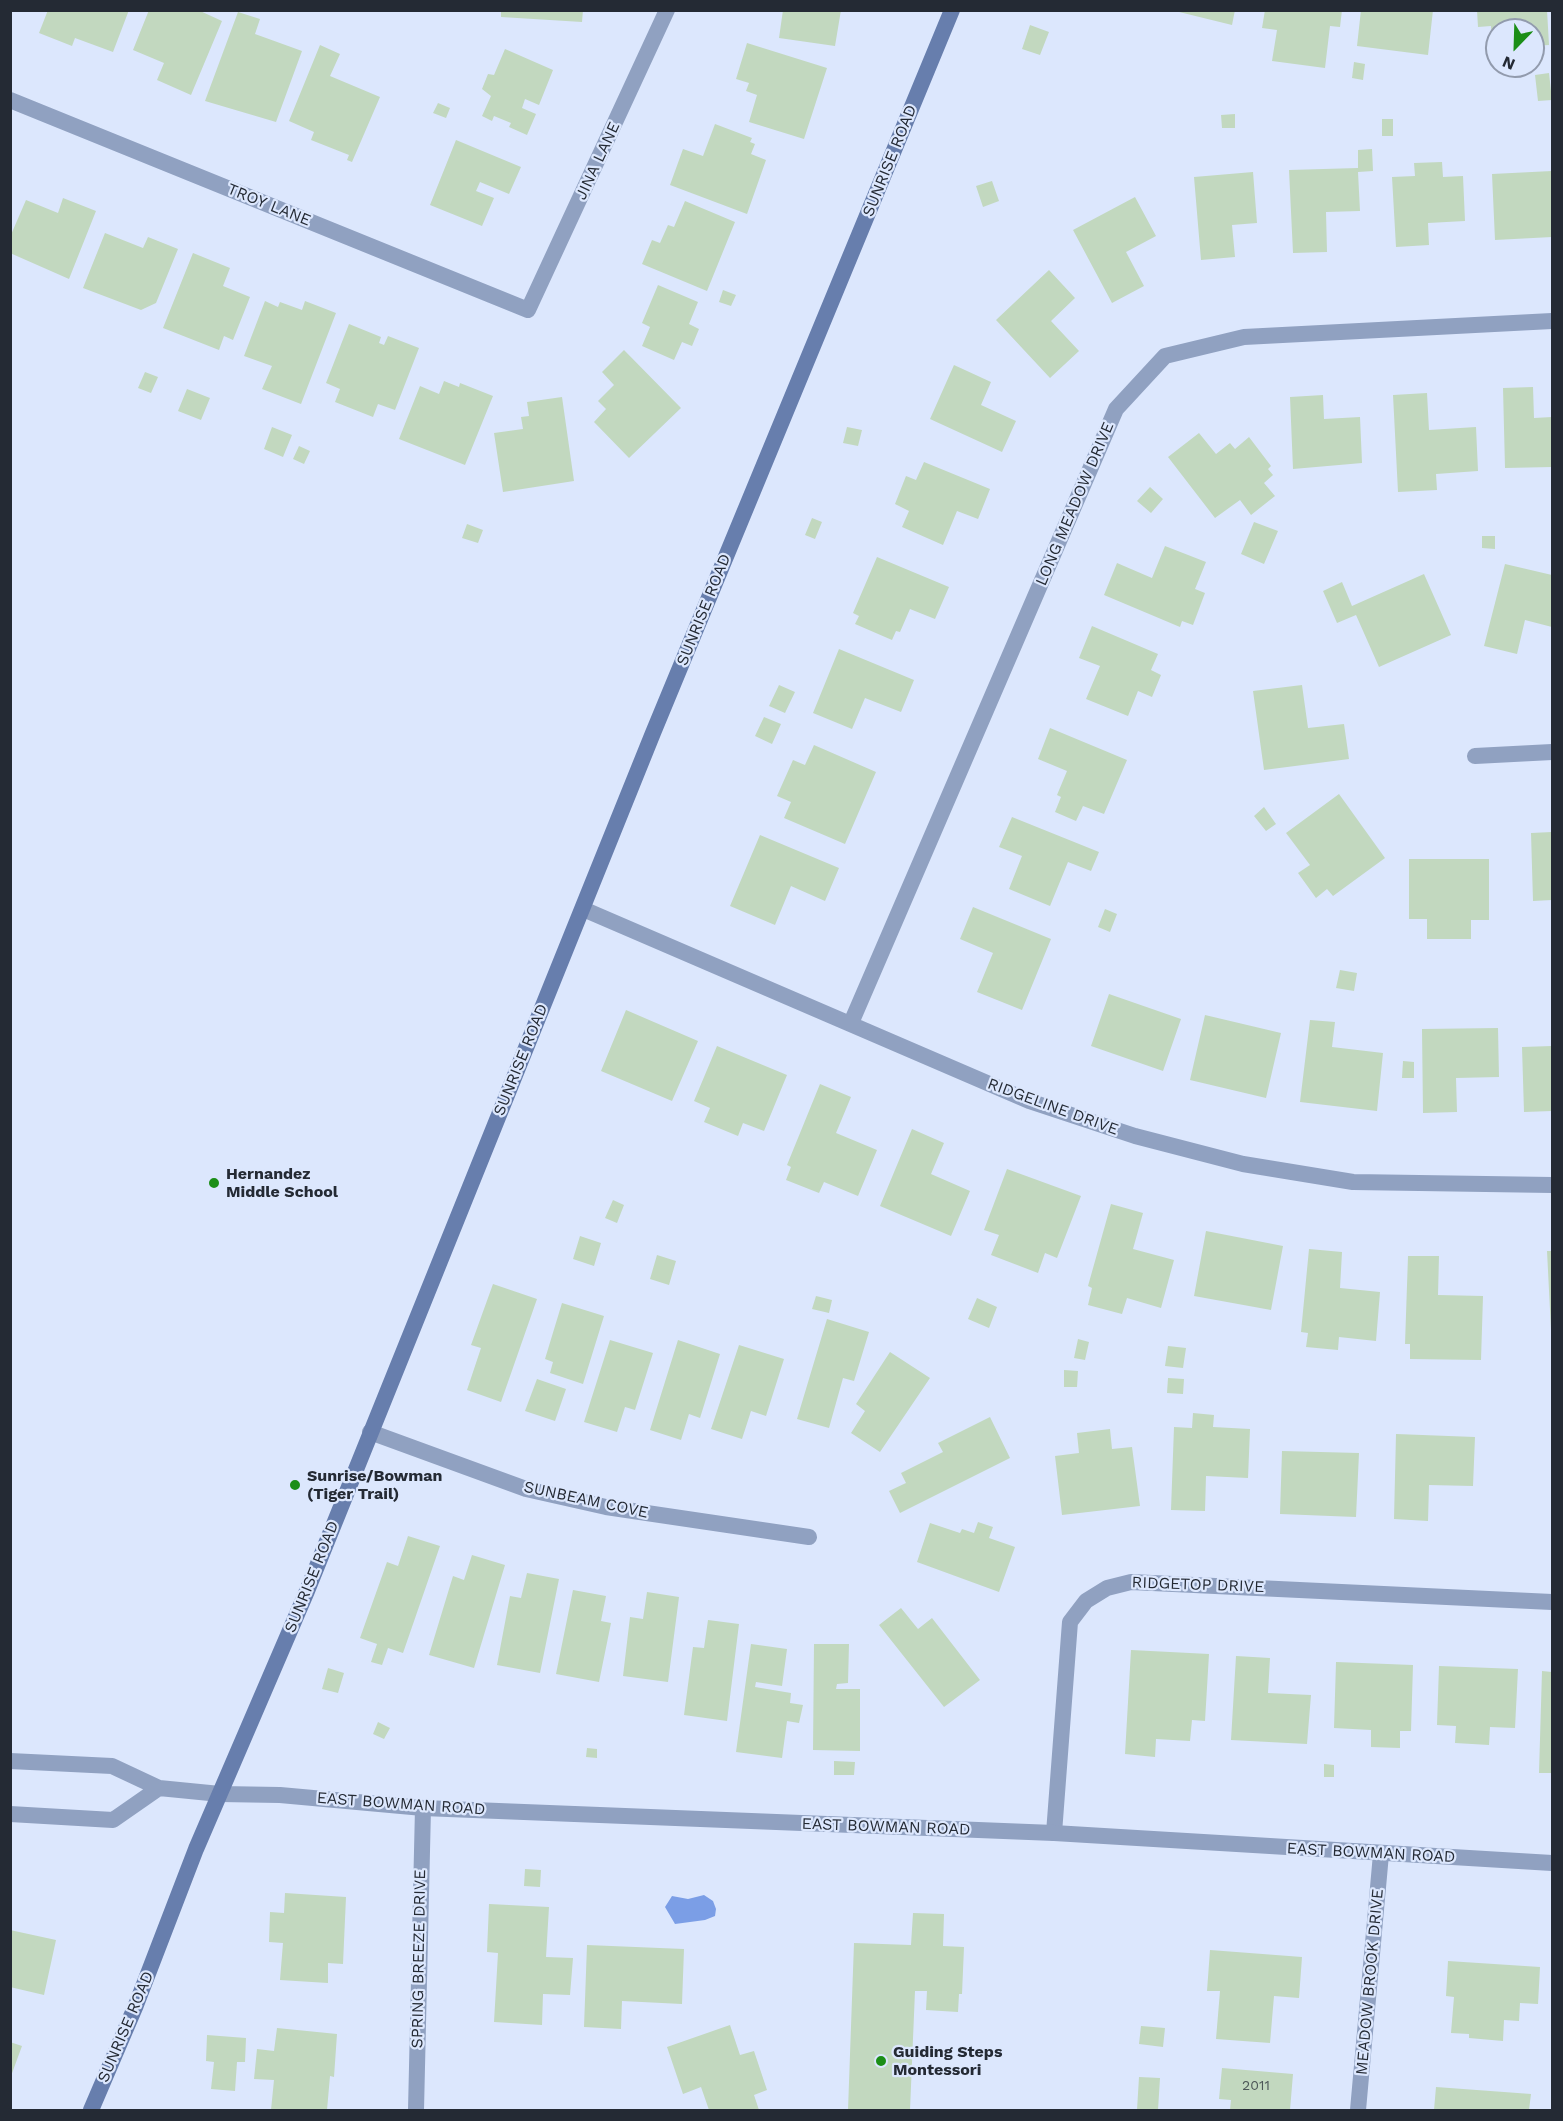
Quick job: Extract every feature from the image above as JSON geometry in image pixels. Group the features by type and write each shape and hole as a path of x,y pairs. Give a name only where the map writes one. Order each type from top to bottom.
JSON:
{"main road":[{"name":"SUNRISE ROAD","path":"91,2110 370,1432 653,733 952,10"}],"street":[{"name":"JINA LANE","path":"528,310 667,10"},
{"name":"TROY LANE","path":"10,100 528,310"},
{"name":"LONG MEADOW DRIVE","path":"851,1023 1116,409 1165,356 1244,337 1552,321"},
{"path":"1475,756 1552,752"},
{"name":"RIDGELINE DRIVE","path":"583,909 1029,1101 1135,1136 1243,1164 1353,1182 1552,1185"},
{"name":"SUNBEAM COVE","path":"370,1432 526,1489 606,1507 809,1537"},
{"name":"RIDGETOP DRIVE","path":"1054,1833 1070,1622 1086,1601 1107,1588 1131,1582 1552,1602"},
{"name":"EAST BOWMAN ROAD","path":"10,1761 112,1766 159,1788 220,1794 280,1795 423,1808 1054,1833 1552,1863"},
{"path":"10,1814 113,1820 159,1788"},
{"name":"SPRING BREEZE DRIVE","path":"416,2110 423,1808"},
{"name":"MEADOW BROOK DRIVE","path":"1358,2110 1381,1854"}],"water":[{"path":"704,1895 713,1901 716,1909 715,1916 705,1920 675,1924 665,1907 672,1896 688,1899"}],"building":[{"path":"48,10 129,10 113,52 75,38 72,46 39,33"},
{"path":"149,10 198,10 222,21 191,95 157,80 164,63 133,50"},
{"path":"501,10 583,10 582,22 501,17"},
{"path":"783,10 841,10 835,46 779,38"},
{"path":"1171,10 1235,10 1232,25"},
{"path":"1265,10 1342,10 1340,27 1330,26 1325,68 1272,61 1277,30 1262,28"},
{"path":"1361,10 1433,10 1428,55 1357,46"},
{"path":"1477,10 1547,10 1549,45 1545,45 1545,18 1485,18 1485,26 1478,27"},
{"path":"238,12 260,19 255,34 302,51 276,122 205,101"},
{"path":"1030,25 1049,32 1040,55 1022,49"},
{"path":"747,43 827,68 804,139 749,122 757,95 746,91 749,83 736,79"},
{"path":"320,45 340,54 330,76 380,97 352,162 347,160 349,155 311,140 314,132 289,121"},
{"path":"505,49 553,70 539,105 525,99 522,108 536,114 527,135 509,127 511,123 494,116 492,121 482,116 491,96 482,89 488,74 494,75"},
{"path":"1354,62 1365,64 1363,80 1352,78"},
{"path":"1549,73 1552,100 1538,101 1535,78 1545,78 1545,74"},
{"path":"438,103 450,108 446,118 433,113"},
{"path":"1235,114 1235,128 1222,128 1221,115"},
{"path":"1382,119 1393,119 1393,136 1382,136"},
{"path":"715,124 752,138 750,142 755,144 751,154 766,160 747,214 670,185 683,149 703,156"},
{"path":"456,140 521,167 509,194 480,182 476,191 494,198 482,226 430,205"},
{"path":"1372,149 1373,171 1358,172 1360,211 1326,212 1327,252 1293,253 1289,170 1358,168 1358,150"},
{"path":"1442,162 1443,177 1463,176 1465,221 1428,223 1429,245 1396,247 1392,177 1415,176 1414,163"},
{"path":"1552,171 1552,237 1495,240 1492,174"},
{"path":"1253,172 1257,223 1232,225 1235,257 1201,260 1194,177"},
{"path":"992,181 999,201 983,207 976,186"},
{"path":"1135,197 1156,236 1126,252 1144,286 1112,303 1073,230"},
{"path":"63,198 96,211 69,279 10,253 10,237 26,200 58,213"},
{"path":"685,201 735,222 707,291 642,264 652,240 660,243 668,225 674,227"},
{"path":"105,233 143,248 148,237 178,249 156,303 141,310 83,288"},
{"path":"193,253 230,268 223,286 250,297 233,340 224,336 219,350 163,328"},
{"path":"1049,270 1075,298 1051,321 1079,351 1050,378 996,320"},
{"path":"658,285 698,302 689,324 699,329 692,346 682,342 674,360 642,346 650,327 642,323"},
{"path":"723,290 736,295 731,306 719,302"},
{"path":"265,301 278,307 280,302 302,310 305,301 336,313 301,404 262,389 272,366 244,356"},
{"path":"349,324 381,337 379,343 384,345 388,336 419,348 395,410 378,404 373,417 335,402 340,389 326,383"},
{"path":"624,350 681,408 629,458 594,422 606,409 598,401 614,385 602,372"},
{"path":"954,365 991,382 981,405 1016,421 1002,452 930,419"},
{"path":"145,372 158,377 151,393 138,388"},
{"path":"444,381 459,387 460,383 493,396 465,465 399,439 420,386 439,394"},
{"path":"1533,387 1534,418 1552,417 1552,467 1505,468 1503,388"},
{"path":"187,389 210,398 201,420 178,411"},
{"path":"1427,393 1429,430 1476,427 1478,471 1436,474 1437,490 1398,492 1393,395"},
{"path":"1323,395 1324,419 1360,417 1362,463 1293,469 1290,397"},
{"path":"562,397 574,481 503,492 494,433 523,429 521,417 529,416 527,402"},
{"path":"272,427 292,435 283,457 264,449"},
{"path":"847,427 862,430 858,446 843,443"},
{"path":"1199,433 1216,454 1230,443 1235,449 1249,437 1271,466 1268,469 1273,475 1264,483 1275,496 1251,515 1240,500 1215,518 1168,457"},
{"path":"299,446 310,451 304,464 293,459"},
{"path":"924,462 990,489 978,519 957,511 943,545 902,527 909,511 895,504 906,476 916,480"},
{"path":"1150,487 1163,499 1151,513 1137,501"},
{"path":"812,518 822,522 815,539 805,535"},
{"path":"1254,522 1278,531 1264,564 1241,554"},
{"path":"467,524 483,530 478,543 462,538"},
{"path":"1482,536 1495,536 1495,549 1482,548"},
{"path":"1165,546 1206,562 1195,589 1205,593 1193,625 1182,621 1180,627 1104,595 1117,563 1152,578"},
{"path":"877,557 949,587 935,619 910,609 900,632 896,631 892,640 855,624 859,616 853,613"},
{"path":"1505,564 1552,575 1552,627 1525,620 1517,654 1484,646"},
{"path":"1424,574 1451,635 1379,667 1356,615 1337,623 1323,591 1342,582 1352,606"},
{"path":"1092,626 1158,654 1151,670 1161,675 1152,697 1138,691 1128,716 1086,699 1100,666 1079,658"},
{"path":"839,649 914,680 901,712 865,698 852,729 813,713"},
{"path":"779,685 795,692 785,713 769,706"},
{"path":"1302,685 1308,728 1344,724 1349,759 1264,770 1253,691"},
{"path":"764,717 781,724 772,744 755,736"},
{"path":"1050,728 1127,760 1104,814 1083,806 1076,821 1055,812 1061,797 1057,795 1067,771 1038,759"},
{"path":"814,745 876,772 845,844 784,818 791,802 777,796 793,760 805,765"},
{"path":"1339,794 1385,858 1333,896 1327,889 1316,898 1298,873 1310,865 1286,833"},
{"path":"1264,807 1276,824 1266,831 1254,816"},
{"path":"1012,817 1099,852 1091,871 1068,862 1050,906 1009,889 1022,856 999,847"},
{"path":"1552,832 1552,900 1533,901 1531,833"},
{"path":"760,835 839,868 825,901 791,886 775,925 730,906"},
{"path":"1409,859 1489,859 1489,920 1471,920 1471,939 1427,939 1427,919 1409,919"},
{"path":"973,907 1051,939 1022,1010 977,992 993,953 960,939"},
{"path":"1105,909 1117,914 1110,932 1098,927"},
{"path":"1340,970 1357,973 1354,991 1336,988"},
{"path":"1109,994 1181,1019 1163,1071 1091,1046"},
{"path":"626,1010 698,1041 672,1101 601,1071"},
{"path":"1205,1015 1281,1033 1266,1098 1190,1080"},
{"path":"1310,1020 1335,1022 1332,1047 1383,1053 1377,1111 1300,1102"},
{"path":"1498,1028 1499,1077 1456,1078 1457,1112 1423,1113 1422,1029"},
{"path":"717,1046 787,1075 764,1131 743,1123 738,1136 704,1122 710,1108 694,1101"},
{"path":"1552,1046 1552,1111 1524,1112 1522,1047"},
{"path":"1403,1061 1414,1062 1414,1078 1402,1078"},
{"path":"820,1084 851,1097 836,1133 877,1150 858,1196 824,1182 819,1193 786,1180 791,1167 787,1165"},
{"path":"912,1129 944,1143 931,1174 970,1191 951,1236 880,1206"},
{"path":"1007,1169 1081,1196 1057,1258 1045,1253 1038,1273 991,1255 999,1235 984,1230"},
{"path":"613,1200 624,1205 617,1223 605,1218"},
{"path":"1111,1204 1143,1213 1133,1249 1174,1260 1161,1308 1127,1298 1122,1314 1088,1305 1092,1288 1088,1286"},
{"path":"1206,1231 1283,1246 1271,1310 1194,1296"},
{"path":"580,1236 601,1243 594,1266 573,1259"},
{"path":"1309,1249 1342,1252 1340,1288 1380,1292 1376,1341 1339,1337 1338,1350 1306,1347 1308,1333 1301,1332"},
{"path":"1547,1251 1552,1251 1552,1330 1551,1330"},
{"path":"657,1255 676,1261 669,1285 650,1279"},
{"path":"1408,1256 1439,1256 1438,1295 1483,1296 1481,1360 1410,1359 1410,1344 1405,1344"},
{"path":"493,1284 537,1299 501,1402 467,1390 481,1348 471,1345"},
{"path":"816,1296 832,1300 829,1313 812,1309"},
{"path":"977,1298 997,1307 989,1328 968,1319"},
{"path":"562,1303 604,1316 583,1384 550,1373 553,1362 545,1359"},
{"path":"827,1319 869,1332 854,1381 843,1378 829,1428 797,1419"},
{"path":"1078,1339 1089,1342 1085,1360 1074,1358"},
{"path":"610,1340 653,1353 635,1410 625,1407 617,1432 584,1422"},
{"path":"678,1340 720,1354 700,1418 689,1414 681,1440 650,1430"},
{"path":"739,1345 784,1359 766,1416 751,1411 742,1439 711,1429"},
{"path":"1168,1346 1186,1348 1183,1368 1165,1366"},
{"path":"890,1352 930,1378 880,1452 851,1433 865,1411 856,1404"},
{"path":"1064,1370 1078,1371 1077,1387 1064,1387"},
{"path":"1168,1378 1184,1379 1183,1394 1167,1393"},
{"path":"537,1379 566,1389 555,1421 525,1411"},
{"path":"1193,1413 1214,1415 1213,1427 1250,1429 1248,1478 1206,1476 1205,1511 1171,1510 1174,1427 1192,1428"},
{"path":"990,1417 1010,1458 900,1513 889,1491 906,1483 901,1473 943,1452 938,1443"},
{"path":"1110,1429 1112,1449 1132,1447 1140,1506 1062,1515 1055,1456 1079,1453 1077,1433"},
{"path":"1396,1434 1475,1437 1473,1486 1429,1485 1428,1521 1394,1519"},
{"path":"1282,1451 1359,1453 1356,1517 1280,1514"},
{"path":"978,1522 993,1527 989,1538 1015,1547 999,1592 917,1562 930,1523 960,1533 962,1529 974,1533"},
{"path":"408,1536 440,1546 403,1653 388,1648 382,1665 371,1662 377,1644 360,1638 387,1562 398,1566"},
{"path":"472,1555 505,1565 474,1668 429,1655 453,1576 464,1580"},
{"path":"527,1573 559,1579 540,1673 497,1665 510,1596 521,1598"},
{"path":"573,1590 606,1596 601,1621 611,1623 599,1682 556,1674"},
{"path":"647,1592 679,1597 668,1682 623,1676 630,1617 643,1619"},
{"path":"901,1608 918,1629 932,1618 980,1680 944,1707 879,1625"},
{"path":"708,1620 739,1624 727,1721 684,1715 693,1647 704,1648"},
{"path":"751,1644 787,1649 782,1686 756,1682 755,1687 791,1693 790,1703 803,1705 799,1723 787,1721 782,1758 736,1752"},
{"path":"814,1644 849,1644 848,1683 837,1684 836,1689 860,1689 860,1751 813,1750"},
{"path":"1131,1650 1209,1654 1205,1721 1192,1720 1190,1741 1156,1739 1155,1757 1125,1754"},
{"path":"1236,1656 1270,1658 1268,1693 1311,1695 1307,1744 1231,1740"},
{"path":"1336,1662 1413,1665 1411,1731 1400,1731 1400,1748 1371,1747 1371,1730 1334,1728"},
{"path":"1439,1666 1518,1669 1515,1728 1490,1727 1489,1745 1455,1743 1456,1726 1437,1725"},
{"path":"328,1668 344,1673 338,1693 322,1689"},
{"path":"1542,1671 1552,1672 1552,1773 1539,1773"},
{"path":"378,1722 390,1728 384,1739 373,1734"},
{"path":"587,1748 597,1749 597,1758 586,1757"},
{"path":"834,1761 855,1762 854,1775 834,1775"},
{"path":"1324,1764 1334,1765 1334,1777 1324,1777"},
{"path":"525,1869 541,1870 540,1887 524,1886"},
{"path":"285,1893 346,1897 343,1964 328,1963 328,1983 280,1980 283,1943 269,1942 270,1912 284,1913"},
{"path":"489,1904 549,1907 546,1957 573,1958 570,1995 543,1994 542,2025 494,2022 498,1953 487,1952"},
{"name":"Guiding Steps Montessori","path":"913,1913 944,1914 943,1946 964,1947 962,1994 959,1994 958,2012 926,2010 927,1991 915,1991 910,2110 848,2110 854,1943 911,1945"},
{"path":"10,1930 56,1940 44,1995 10,1987"},
{"path":"587,1945 684,1949 682,2004 622,2001 621,2029 584,2027"},
{"path":"1210,1950 1302,1957 1299,1998 1274,1996 1270,2043 1216,2039 1220,1991 1207,1991"},
{"path":"1448,1961 1540,1967 1538,2004 1520,2003 1519,2021 1504,2020 1503,2041 1469,2038 1469,2034 1451,2033 1454,1997 1446,1996"},
{"path":"730,2025 740,2055 754,2051 767,2090 754,2095 759,2110 709,2110 701,2087 683,2094 667,2047"},
{"path":"1141,2026 1165,2028 1163,2047 1139,2044"},
{"path":"277,2028 337,2034 334,2077 330,2076 327,2110 271,2110 274,2080 254,2079 257,2049 274,2051"},
{"path":"207,2035 246,2038 245,2062 237,2062 235,2091 211,2089 214,2062 206,2061"},
{"path":"10,2042 22,2046 11,2076 10,2075"},
{"path":"1222,2068 1293,2074 1290,2110 1230,2110 1231,2100 1219,2099"},
{"path":"1139,2077 1160,2078 1158,2110 1137,2110"},
{"path":"1436,2087 1531,2094 1529,2110 1434,2110"}],"place":[{"name":"Hernandez Middle School","path":"214,1183"},
{"name":"Sunrise/Bowman (Tiger Trail)","path":"295,1485"},
{"name":"Guiding Steps Montessori","path":"881,2061"}]}
